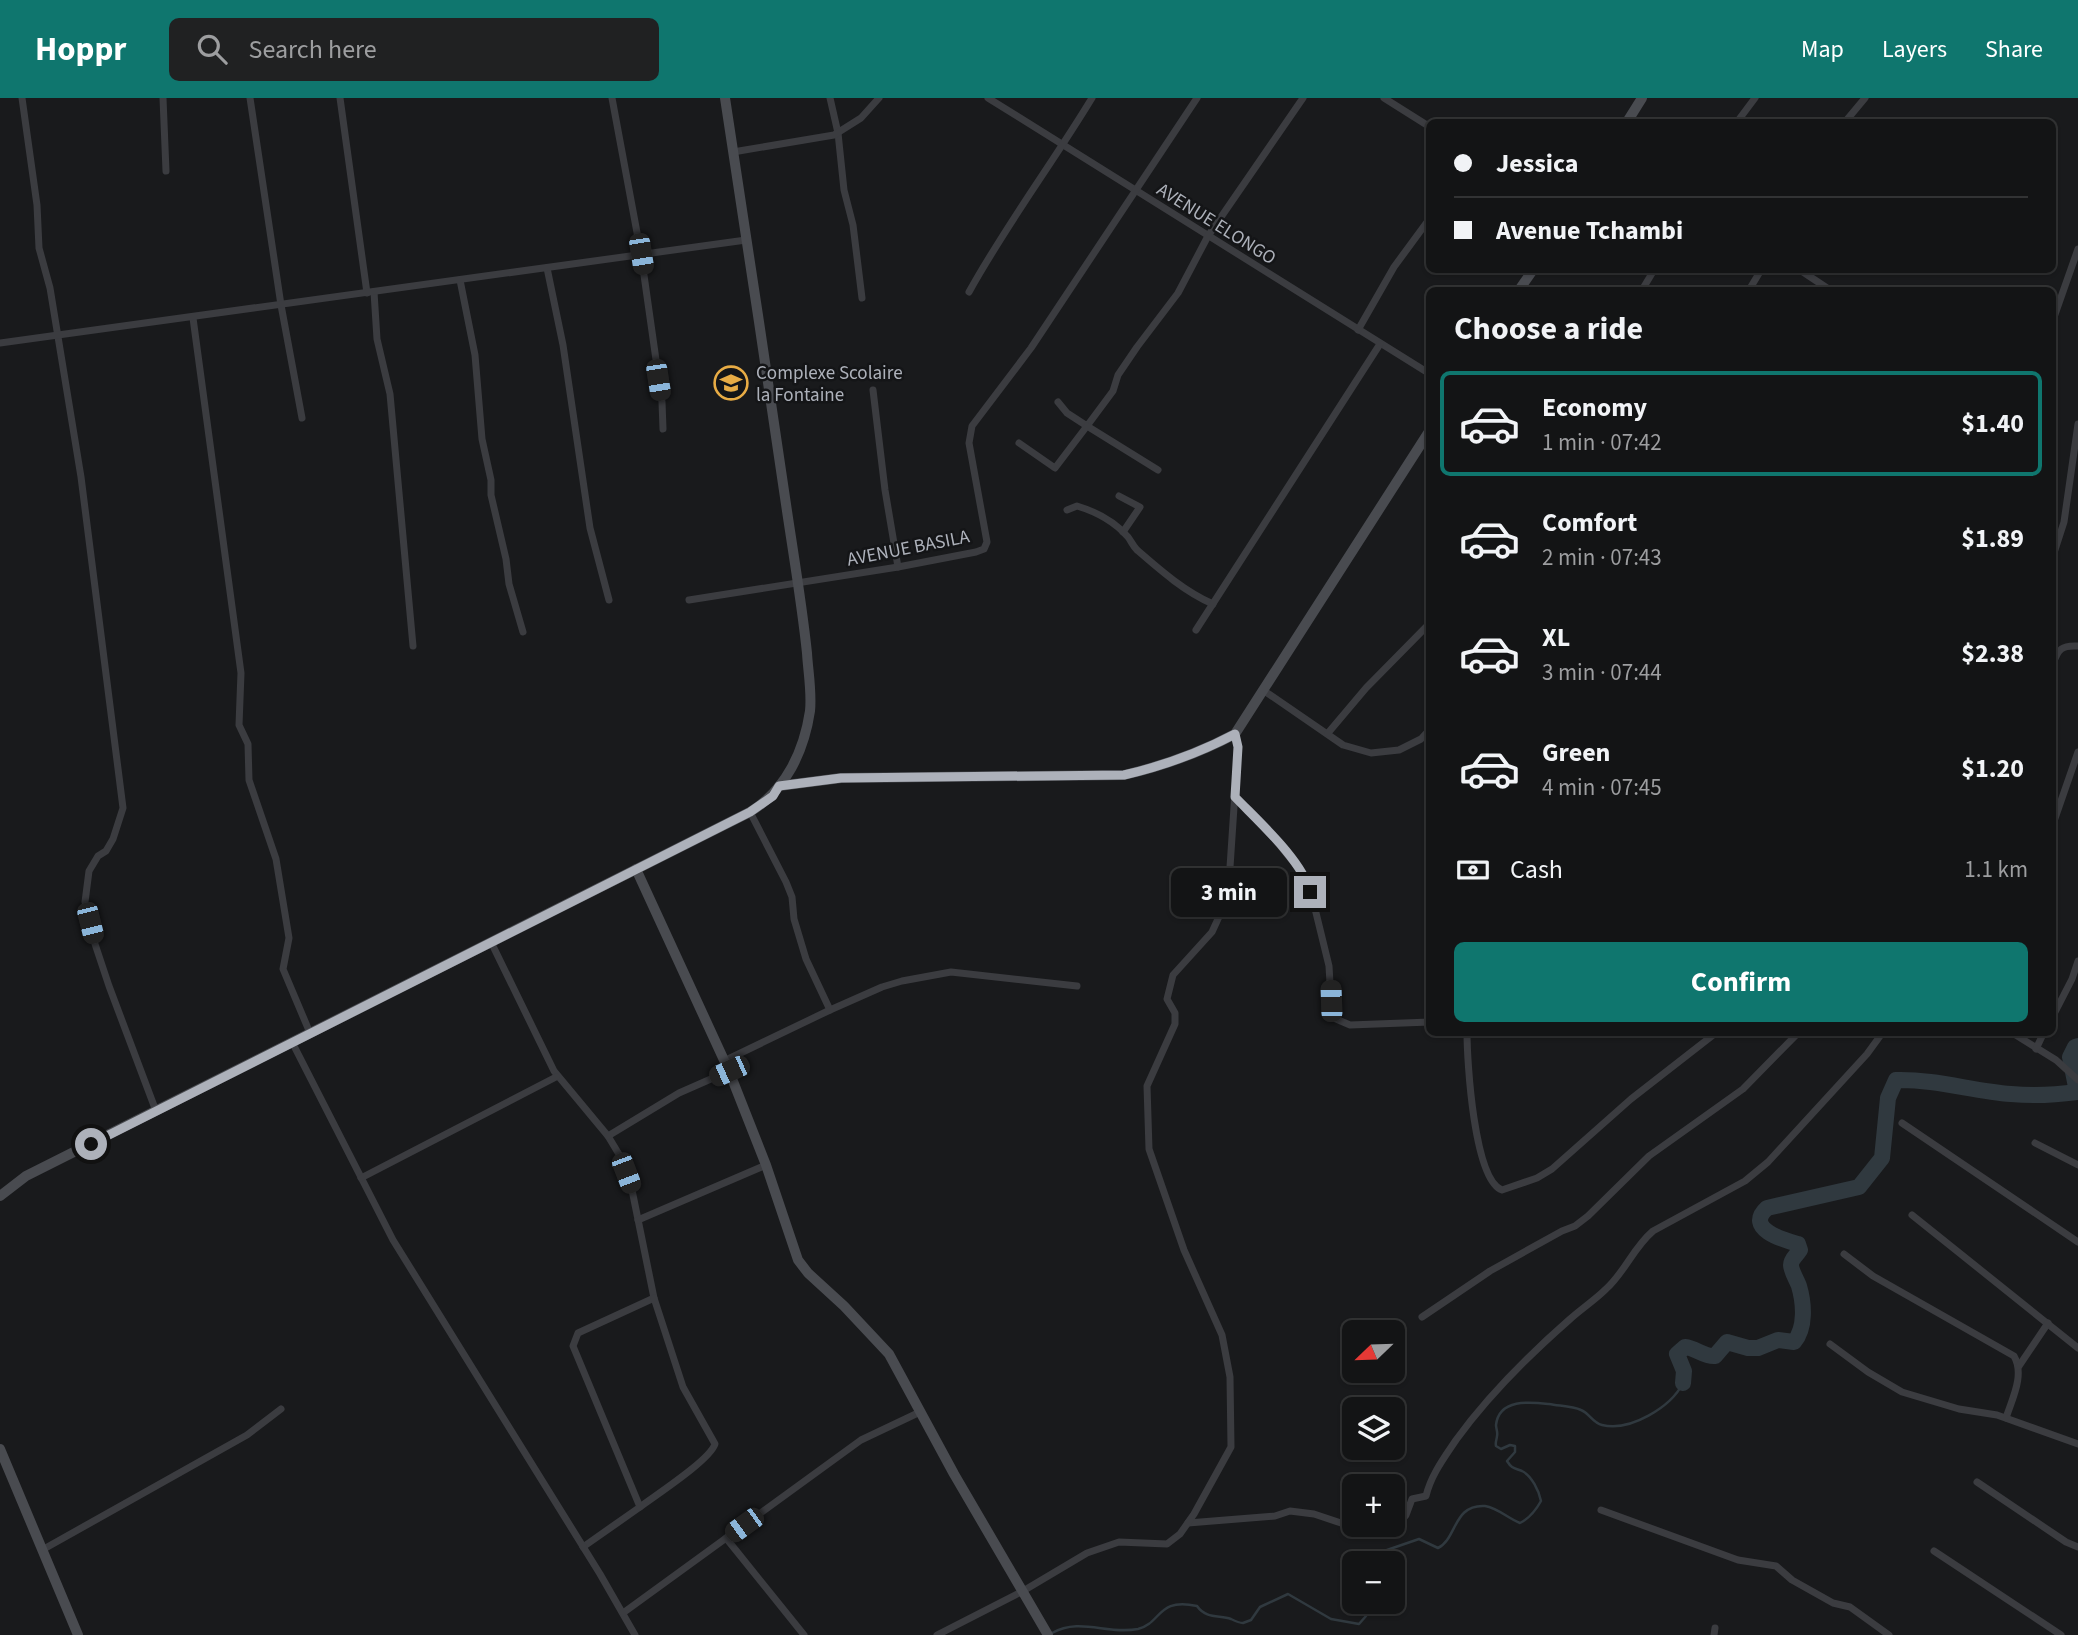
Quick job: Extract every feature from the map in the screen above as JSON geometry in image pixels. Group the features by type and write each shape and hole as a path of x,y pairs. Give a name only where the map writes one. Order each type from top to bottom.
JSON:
{"street":[{"path":"22,98 37,205 39,248 50,288 81,477 123,808 113,839 89,871 85,902 109,986 156,1111"},
{"path":"163,98 166,171"},
{"path":"250,98 281,305 302,418"},
{"path":"340,98 378,344 390,394 413,646"},
{"path":"612,98 641,254 662,402 663,429"},
{"path":"0,1196 26,1176 750,812 773,796 800,753 806,736 810,707 808,665 725,98"},
{"path":"830,98 838,133 844,190 853,225 862,298"},
{"path":"733,152 838,133 861,118 879,98"},
{"name":"AVENUE ELONGO","path":"988,98 1426,372"},
{"path":"969,292 992,250 1092,98"},
{"path":"1136,191 1197,98"},
{"path":"1019,443 1055,468 1113,391 1118,374 1178,293 1208,236 1303,98"},
{"path":"1384,98 1426,124"},
{"path":"1629,119 1642,98"},
{"path":"1739,119 1755,98"},
{"path":"1848,119 1865,98"},
{"name":"AVENUE BASILA","path":"689,600 898,567 984,549 987,542 969,443 972,426 1031,348 1136,191"},
{"path":"1358,330 1394,267 1426,223"},
{"path":"0,343 746,240"},
{"path":"2056,311 2078,249"},
{"path":"547,268 563,345 590,528 609,600"},
{"path":"1804,273 1826,287"},
{"path":"460,280 475,355 482,439 491,480 491,495 509,584 523,632"},
{"path":"193,318 241,673 239,725 248,744 248,780 276,861 289,938 283,969 310,1033"},
{"path":"1196,629 1380,344"},
{"path":"873,390 885,490 898,567"},
{"path":"1058,402 1069,415 1158,470"},
{"path":"2056,547 2064,522 2078,424"},
{"path":"779,786 841,778 1124,775 1164,766 1235,734 1426,436"},
{"path":"1119,496 1140,507 1123,533"},
{"path":"1066,510 1077,506 1102,515 1123,533 1135,548 1179,584 1213,604"},
{"path":"1328,733 1366,688 1426,627"},
{"path":"2056,658 2061,647 2078,646"},
{"path":"1263,690 1343,746 1371,753 1399,750 1421,739 1426,733"},
{"path":"937,1635 1023,1591 1087,1553 1119,1542 1167,1544 1181,1534 1231,1447 1230,1377 1220,1331 1184,1250 1150,1154 1146,1090 1152,1071 1175,1024 1175,1013 1167,999 1173,975 1212,932 1228,897 1238,747 1235,734"},
{"path":"2056,815 2078,752"},
{"path":"1235,797 1273,836 1308,880 1329,965 1331,1001 1336,1019 1350,1025 1426,1022"},
{"path":"750,812 786,881 806,959 830,1010"},
{"path":"636,869 727,1066 766,1165 799,1260 808,1273 884,1346 1047,1633"},
{"path":"491,943 554,1071 608,1136 620,1156 632,1190 653,1298 683,1387 715,1444 714,1449 702,1460 583,1546"},
{"path":"2056,1010 2078,961"},
{"path":"608,1136 727,1066 830,1010 882,986 951,972 1077,986"},
{"path":"1467,1036 1477,1136 1486,1170 1496,1188 1502,1190 1537,1178 1552,1169 1631,1099 1712,1036"},
{"path":"1422,1317 1490,1271 1575,1226 1650,1156 1743,1089 1795,1036"},
{"path":"1188,1523 1275,1516 1290,1511 1314,1514 1344,1524 1398,1525 1406,1515 1412,1499 1426,1496 1437,1466 1482,1405 1569,1319 1607,1289 1621,1274 1643,1240 1653,1231 1745,1181 1768,1162 1867,1054 1880,1036"},
{"path":"2017,1036 2056,1060 2078,1080"},
{"path":"2036,1049 2042,1036"},
{"path":"292,1042 393,1240 583,1546 635,1635"},
{"path":"361,1178 556,1077"},
{"path":"1902,1123 2078,1242"},
{"path":"2035,1143 2078,1165"},
{"path":"638,1220 766,1165"},
{"path":"1912,1215 2078,1348"},
{"path":"1844,1254 1892,1288 1999,1346 2014,1356 2019,1366"},
{"path":"640,1507 573,1346 578,1333 653,1298"},
{"path":"2006,1418 2017,1383 2019,1366 2048,1323"},
{"path":"1830,1344 1868,1372 1902,1392 1959,1409 2006,1418 2078,1444"},
{"path":"42,1550 247,1435 281,1409"},
{"path":"623,1613 862,1440 920,1412"},
{"path":"0,1449 3,1462 78,1635"},
{"path":"1977,1482 2066,1542 2078,1547"},
{"path":"1601,1510 1738,1560 1780,1568 1794,1582 1833,1603 1850,1606 1889,1635"},
{"path":"726,1538 804,1635"},
{"path":"1934,1551 2061,1635"}],"waterway":[{"path":"1683,1383 1684,1371 1677,1354 1685,1347 1715,1356 1727,1342 1748,1348 1758,1348 1778,1340 1794,1342 1801,1330 1803,1307 1791,1265 1800,1250 1798,1244 1763,1228 1761,1215 1767,1208 1859,1187 1882,1158 1888,1098 1896,1080 1925,1081 2019,1095 2077,1092 2070,1057 2078,1046"},
{"path":"1387,1551 1419,1539 1438,1548 1444,1544 1461,1516 1475,1507 1490,1507 1520,1523 1535,1511 1541,1501 1534,1484 1526,1473 1512,1467 1507,1461 1515,1452 1515,1446 1501,1449 1496,1446 1498,1416 1509,1406 1534,1403 1570,1407 1584,1411 1602,1425 1625,1425 1659,1409 1683,1383"},
{"path":"1052,1633 1073,1626 1138,1629 1152,1622 1167,1608 1184,1604 1197,1606 1209,1615 1243,1623 1251,1620 1260,1607 1288,1594 1331,1619 1359,1624 1366,1614"}],"place":[{"name":"Complexe Scolaire la Fontaine","path":"731,383"}],"route":[{"path":"91,1144 750,812 773,796 779,786 841,778 1124,775 1164,766 1235,734 1238,747 1235,797 1273,836 1305,875 1310,892"}]}
